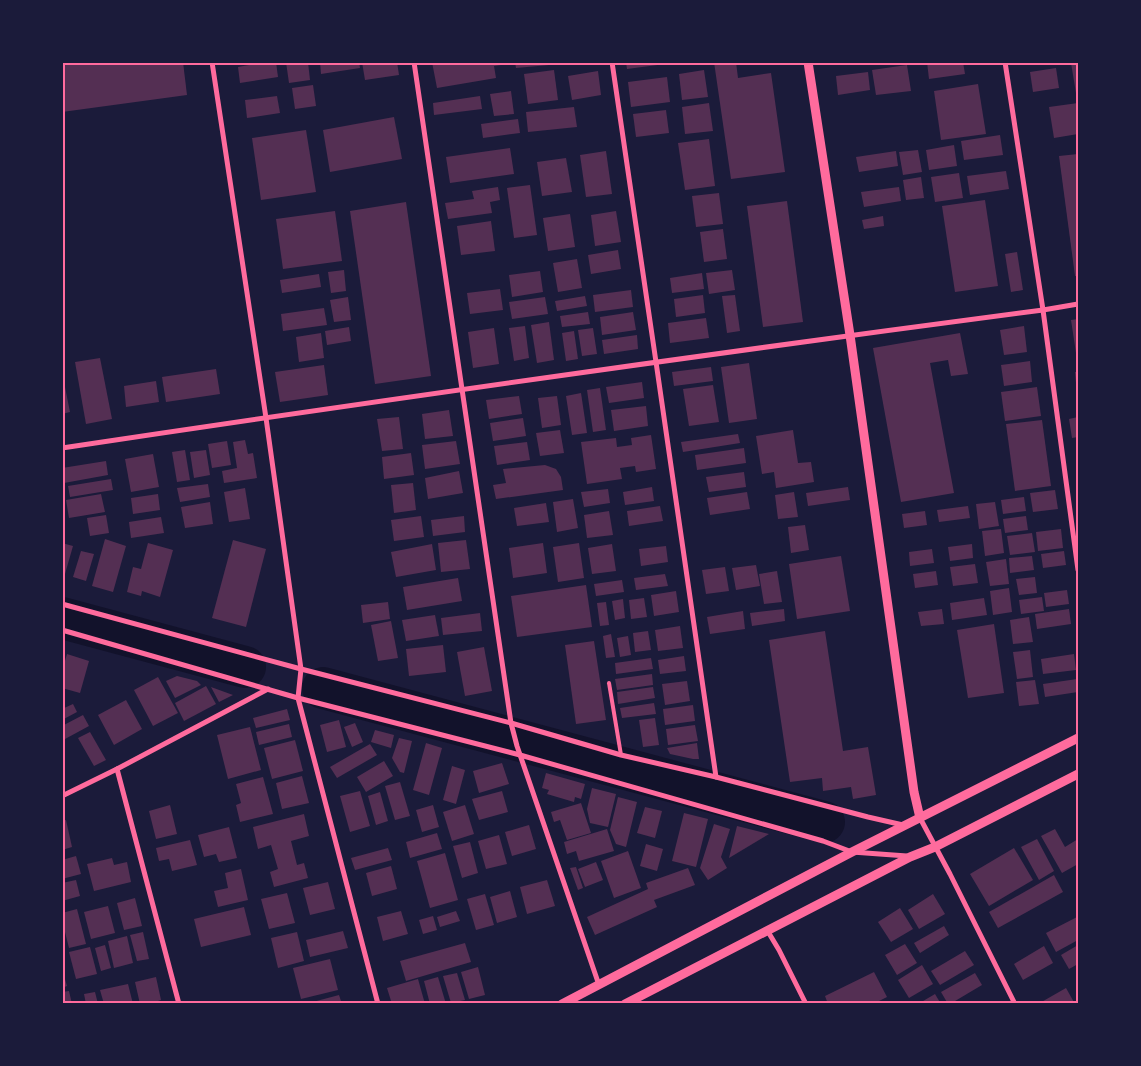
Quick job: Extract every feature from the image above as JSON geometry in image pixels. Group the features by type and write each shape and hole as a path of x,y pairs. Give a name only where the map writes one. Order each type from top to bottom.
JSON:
{"street":[{"path":"212,62 266,418 301,669 298,698 378,1004"},
{"path":"414,62 510,723 599,985"},
{"path":"612,62 716,777"},
{"path":"808,62 850,335 914,792 920,818 1015,1004"},
{"path":"1005,62 1078,570"},
{"path":"62,448 656,362 1078,304"},
{"path":"62,604 510,723 621,755 716,777 905,826"},
{"path":"62,630 298,698 520,755 814,838 852,852 910,856"},
{"path":"62,796 118,769 268,689"},
{"path":"562,1004 852,852 1078,738"},
{"path":"118,769 179,1004"},
{"path":"625,1004 910,856 935,847 1078,774"},
{"path":"767,930 806,1004"}],"lane":[{"path":"609,684 621,755"}],"building":[{"path":"62,62 183,62 187,95 62,112"},
{"path":"276,62 278,77 240,83 238,67"},
{"path":"286,62 308,62 310,80 289,83"},
{"path":"320,62 359,62 360,68 321,74"},
{"path":"362,62 397,62 399,75 365,80"},
{"path":"432,62 508,62 508,64 494,66 496,78 437,88"},
{"path":"515,62 549,62 549,65 516,68"},
{"path":"626,62 665,62 665,64 627,69"},
{"path":"714,62 736,62 738,78 771,73 785,172 731,179"},
{"path":"927,62 963,62 965,74 929,79"},
{"path":"1078,62 1078,92 1076,93 1071,63"},
{"path":"907,65 911,91 876,95 872,70"},
{"path":"1056,68 1059,88 1033,92 1030,72"},
{"path":"554,70 558,100 528,104 524,74"},
{"path":"704,70 708,97 682,100 679,74"},
{"path":"598,71 601,95 572,100 568,76"},
{"path":"868,72 870,90 838,95 836,76"},
{"path":"667,77 670,102 631,107 628,82"},
{"path":"978,84 986,134 941,140 934,91"},
{"path":"313,85 316,106 295,109 292,88"},
{"path":"511,91 514,114 494,116 490,94"},
{"path":"277,96 280,113 247,118 245,100"},
{"path":"480,96 482,109 434,115 433,103"},
{"path":"709,103 713,131 685,134 682,107"},
{"path":"1078,103 1078,134 1054,138 1049,107"},
{"path":"574,107 577,127 528,132 526,112"},
{"path":"666,110 669,133 636,137 633,114"},
{"path":"394,117 402,159 330,172 323,130"},
{"path":"518,119 520,133 483,138 481,124"},
{"path":"306,130 316,192 261,200 252,138"},
{"path":"1000,135 1003,155 964,160 961,141"},
{"path":"709,139 715,186 685,190 678,143"},
{"path":"954,145 957,166 929,170 926,150"},
{"path":"510,148 514,174 450,183 446,157"},
{"path":"918,150 922,172 903,175 899,152"},
{"path":"606,151 612,194 586,197 580,155"},
{"path":"896,151 898,166 859,172 856,157"},
{"path":"1078,154 1078,276 1075,276 1059,156"},
{"path":"566,158 572,192 542,196 537,162"},
{"path":"1006,171 1009,189 970,195 967,176"},
{"path":"959,173 963,198 935,202 931,177"},
{"path":"921,177 924,198 906,200 903,180"},
{"path":"530,185 537,235 514,238 507,188"},
{"path":"498,187 500,200 490,202 492,213 448,219 445,203 474,199 472,191"},
{"path":"899,187 901,201 864,207 861,192"},
{"path":"719,193 723,224 696,227 692,196"},
{"path":"985,200 998,286 955,292 942,206"},
{"path":"787,201 803,322 763,327 747,206"},
{"path":"406,202 431,376 375,384 350,211"},
{"path":"335,211 342,261 283,269 276,219"},
{"path":"616,211 621,242 595,246 591,215"},
{"path":"570,214 575,247 548,251 543,218"},
{"path":"883,216 884,226 864,229 862,220"},
{"path":"491,221 495,251 461,255 457,226"},
{"path":"723,229 727,259 704,262 700,232"},
{"path":"618,250 621,269 591,274 588,255"},
{"path":"1017,252 1023,290 1011,292 1005,254"},
{"path":"577,259 582,288 558,292 553,263"},
{"path":"344,270 346,291 331,293 328,272"},
{"path":"732,270 735,290 709,294 706,273"},
{"path":"540,271 543,292 512,297 509,275"},
{"path":"702,273 704,289 672,293 670,278"},
{"path":"319,274 321,287 282,293 280,280"},
{"path":"500,289 503,310 470,314 467,293"},
{"path":"631,290 633,307 595,312 593,295"},
{"path":"703,295 705,313 676,317 674,299"},
{"path":"735,295 740,331 727,333 722,296"},
{"path":"585,296 587,306 557,311 555,301"},
{"path":"348,297 351,320 334,322 330,300"},
{"path":"545,297 548,314 512,319 509,302"},
{"path":"324,308 327,325 283,331 281,314"},
{"path":"588,312 590,324 562,327 560,316"},
{"path":"633,312 636,330 602,335 600,317"},
{"path":"706,318 709,338 670,343 668,323"},
{"path":"1078,319 1078,353 1076,353 1071,320"},
{"path":"549,322 554,360 537,363 531,325"},
{"path":"525,326 529,358 514,361 509,328"},
{"path":"1024,326 1027,352 1004,355 1000,330"},
{"path":"349,327 351,341 327,345 325,331"},
{"path":"494,328 499,364 473,368 468,332"},
{"path":"593,328 597,354 582,356 578,330"},
{"path":"574,331 578,359 566,361 562,333"},
{"path":"321,333 324,358 299,362 296,337"},
{"path":"960,333 968,374 951,376 948,360 930,363 954,493 901,502 873,348"},
{"path":"637,335 638,349 604,354 602,340"},
{"path":"100,358 112,419 86,424 75,362"},
{"path":"1030,361 1032,382 1004,386 1001,365"},
{"path":"749,363 757,419 729,423 721,367"},
{"path":"324,365 328,395 280,402 275,372"},
{"path":"711,367 713,381 674,386 672,372"},
{"path":"216,369 220,394 166,402 162,377"},
{"path":"1075,372 1078,372 1078,394 1077,394"},
{"path":"62,377 70,412 62,414"},
{"path":"156,381 159,402 126,407 124,386"},
{"path":"642,382 644,398 609,403 606,387"},
{"path":"713,385 719,422 689,426 683,389"},
{"path":"1037,387 1041,416 1005,421 1001,392"},
{"path":"600,388 606,430 593,432 587,390"},
{"path":"581,393 587,433 572,435 566,396"},
{"path":"519,396 522,414 489,419 486,400"},
{"path":"557,396 561,425 542,428 538,398"},
{"path":"646,406 648,426 614,431 611,410"},
{"path":"449,410 453,436 425,439 422,414"},
{"path":"399,417 403,449 382,451 377,419"},
{"path":"1078,417 1078,437 1072,438 1069,419"},
{"path":"523,418 526,436 493,441 490,423"},
{"path":"1042,420 1051,486 1015,491 1006,424"},
{"path":"560,430 564,453 540,456 536,433"},
{"path":"793,430 798,463 811,462 814,482 776,488 774,472 762,474 756,436"},
{"path":"738,434 740,443 683,452 681,442"},
{"path":"651,435 656,469 636,472 635,466 620,468 622,479 587,484 581,442 616,438 617,447 632,445 631,438"},
{"path":"245,440 248,454 253,453 257,478 224,483 222,471 237,468 233,442"},
{"path":"227,441 231,465 212,468 208,444"},
{"path":"456,441 460,464 425,469 422,445"},
{"path":"527,442 530,460 497,465 494,446"},
{"path":"744,448 746,463 697,470 695,455"},
{"path":"185,450 190,480 177,482 172,452"},
{"path":"206,450 210,475 194,478 190,452"},
{"path":"411,453 414,475 384,479 382,457"},
{"path":"153,454 159,487 131,492 125,459"},
{"path":"106,461 108,475 64,483 62,468"},
{"path":"545,465 556,469 561,477 563,490 496,499 493,485 506,483 503,469"},
{"path":"459,471 463,493 428,499 425,478"},
{"path":"744,472 746,487 709,492 706,477"},
{"path":"111,479 113,490 70,497 68,486"},
{"path":"413,483 416,510 394,513 391,485"},
{"path":"208,484 210,497 180,502 177,488"},
{"path":"652,487 654,501 625,505 623,492"},
{"path":"848,487 850,500 808,506 806,493"},
{"path":"245,488 250,519 229,522 224,492"},
{"path":"608,489 610,503 584,507 581,492"},
{"path":"1055,490 1058,509 1033,512 1030,493"},
{"path":"747,492 750,509 710,515 707,498"},
{"path":"794,492 798,517 778,519 775,495"},
{"path":"101,494 105,512 69,518 66,500"},
{"path":"158,494 160,510 133,514 131,498"},
{"path":"1024,497 1026,511 1003,514 1001,500"},
{"path":"573,499 578,528 557,532 553,502"},
{"path":"210,502 213,524 185,528 181,507"},
{"path":"995,502 999,526 979,529 976,504"},
{"path":"546,503 549,522 517,526 514,508"},
{"path":"660,506 663,521 629,526 627,511"},
{"path":"968,506 970,518 939,522 937,510"},
{"path":"609,511 613,535 587,538 584,515"},
{"path":"925,511 927,525 904,528 902,514"},
{"path":"106,515 109,533 90,536 87,518"},
{"path":"421,516 424,537 394,541 391,520"},
{"path":"464,516 465,532 433,536 431,520"},
{"path":"1026,516 1028,530 1005,533 1003,519"},
{"path":"161,517 164,533 131,538 129,522"},
{"path":"805,525 809,550 791,553 788,527"},
{"path":"1001,529 1004,553 985,556 982,531"},
{"path":"1061,529 1063,548 1038,551 1036,532"},
{"path":"1032,533 1035,552 1010,555 1007,536"},
{"path":"105,539 126,546 113,592 92,586"},
{"path":"233,540 266,549 246,627 212,618"},
{"path":"466,540 470,569 441,572 438,543"},
{"path":"62,543 73,546 63,581 62,581"},
{"path":"148,543 173,550 160,597 142,591 141,596 127,592 133,567 141,569"},
{"path":"543,543 547,573 513,578 509,548"},
{"path":"579,543 584,578 558,582 553,547"},
{"path":"432,544 436,570 396,577 391,552"},
{"path":"612,544 616,571 592,574 588,548"},
{"path":"972,544 973,558 950,561 948,547"},
{"path":"666,546 668,562 641,566 639,549"},
{"path":"932,549 934,563 910,566 909,552"},
{"path":"81,551 94,554 86,581 73,577"},
{"path":"1064,551 1066,565 1043,568 1041,554"},
{"path":"841,556 850,611 797,619 789,564"},
{"path":"1032,556 1034,570 1010,573 1009,558"},
{"path":"1006,559 1009,584 990,586 986,562"},
{"path":"975,564 978,583 953,586 950,567"},
{"path":"756,565 760,586 736,590 732,568"},
{"path":"725,567 729,591 706,594 702,570"},
{"path":"777,571 782,602 764,604 759,574"},
{"path":"936,571 938,585 915,588 913,574"},
{"path":"665,574 668,586 636,590 634,578"},
{"path":"1035,577 1037,593 1019,595 1016,579"},
{"path":"458,578 462,601 407,610 403,587"},
{"path":"622,580 624,592 596,596 594,584"},
{"path":"586,585 592,627 517,637 511,596"},
{"path":"1009,588 1012,612 993,615 990,591"},
{"path":"1067,590 1069,604 1046,607 1044,593"},
{"path":"676,591 679,612 654,616 651,595"},
{"path":"1042,597 1044,611 1021,614 1019,600"},
{"path":"644,598 647,617 631,619 629,600"},
{"path":"984,598 987,615 952,620 950,603"},
{"path":"623,599 625,618 615,620 612,601"},
{"path":"388,602 390,619 363,623 361,605"},
{"path":"606,602 609,625 600,626 597,603"},
{"path":"784,609 785,621 752,626 750,613"},
{"path":"942,609 944,624 921,626 918,612"},
{"path":"1069,609 1071,624 1037,629 1035,614"},
{"path":"743,611 745,629 710,634 707,617"},
{"path":"480,613 482,631 443,635 441,618"},
{"path":"435,615 439,636 406,641 402,620"},
{"path":"1029,617 1033,642 1013,644 1010,620"},
{"path":"391,621 398,658 378,661 371,625"},
{"path":"994,624 1004,693 968,698 957,630"},
{"path":"680,626 683,648 658,651 655,630"},
{"path":"648,631 651,650 635,652 633,633"},
{"path":"825,631 843,751 868,747 876,795 853,799 851,787 823,791 822,778 790,782 769,640"},
{"path":"611,634 615,657 606,658 603,636"},
{"path":"628,636 631,655 620,657 617,638"},
{"path":"594,641 606,720 576,724 565,645"},
{"path":"443,645 446,672 409,676 406,649"},
{"path":"484,647 492,691 465,696 457,652"},
{"path":"1030,650 1033,677 1017,679 1013,652"},
{"path":"67,654 89,661 80,693 62,688 62,671"},
{"path":"1074,654 1076,670 1043,674 1041,659"},
{"path":"684,656 686,671 660,674 658,660"},
{"path":"651,658 653,669 616,674 615,663"},
{"path":"652,674 653,685 617,690 615,679"},
{"path":"177,676 197,681 201,685 175,698 166,681"},
{"path":"158,677 178,713 153,726 134,690"},
{"path":"1077,679 1078,692 1045,697 1043,684"},
{"path":"1035,680 1039,704 1019,706 1016,682"},
{"path":"687,681 690,701 665,705 662,684"},
{"path":"206,686 216,704 184,721 175,703"},
{"path":"211,687 233,695 219,702"},
{"path":"653,687 655,698 618,704 617,692"},
{"path":"126,700 142,729 114,745 98,715"},
{"path":"654,703 656,714 622,718 620,708"},
{"path":"73,704 77,712 62,720 62,709"},
{"path":"693,705 695,721 665,725 663,709"},
{"path":"287,709 290,720 256,728 253,718"},
{"path":"83,715 89,726 65,739 62,735 62,726"},
{"path":"655,718 659,745 643,747 639,720"},
{"path":"339,720 346,747 327,752 320,725"},
{"path":"355,723 363,742 352,747 344,727"},
{"path":"289,724 292,737 259,745 256,732"},
{"path":"695,725 698,741 668,745 666,729"},
{"path":"250,727 261,770 228,779 217,735"},
{"path":"375,730 394,735 391,748 371,742"},
{"path":"90,732 106,760 94,766 78,738"},
{"path":"399,738 412,741 404,773 400,772 392,758"},
{"path":"295,740 303,771 272,779 264,748"},
{"path":"426,743 442,748 429,795 413,790"},
{"path":"697,743 699,759 670,754 667,748"},
{"path":"370,744 377,755 337,778 330,767"},
{"path":"384,761 393,776 366,792 357,777"},
{"path":"502,763 509,784 479,793 473,771"},
{"path":"452,766 465,770 456,804 443,800"},
{"path":"546,773 585,784 581,799 575,797 574,802 547,794 549,790 542,788"},
{"path":"302,776 309,803 282,809 276,783"},
{"path":"263,777 273,814 240,822 236,805 241,803 236,784"},
{"path":"400,782 410,816 395,820 385,786"},
{"path":"592,788 616,794 608,827 590,823 587,809"},
{"path":"360,791 370,826 350,832 340,796"},
{"path":"502,791 508,812 479,820 472,799"},
{"path":"380,792 388,821 376,825 368,796"},
{"path":"618,797 637,802 626,847 616,844 610,830"},
{"path":"581,803 591,833 567,840 560,820 554,822 551,812"},
{"path":"170,805 177,834 156,839 149,811"},
{"path":"433,805 439,827 422,832 416,810"},
{"path":"465,805 474,834 452,841 443,812"},
{"path":"645,807 662,811 655,838 637,833"},
{"path":"684,813 708,819 696,867 672,861"},
{"path":"304,814 309,836 291,841 297,865 304,863 308,878 274,887 270,872 278,869 271,845 258,849 253,827"},
{"path":"66,820 72,847 62,850 62,821"},
{"path":"714,824 730,829 721,857 727,868 708,880 700,868"},
{"path":"529,825 536,849 512,856 505,832"},
{"path":"737,826 769,834 729,858"},
{"path":"229,827 237,858 219,862 216,854 204,857 198,835"},
{"path":"607,829 614,851 579,861 576,851 567,854 564,842"},
{"path":"1055,829 1065,847 1078,839 1078,864 1062,873 1041,836"},
{"path":"437,833 442,849 410,858 406,842"},
{"path":"499,835 507,864 486,869 478,841"},
{"path":"1037,839 1054,871 1039,880 1021,847"},
{"path":"190,840 197,865 172,871 169,859 159,861 156,848"},
{"path":"470,842 478,873 462,878 453,846"},
{"path":"646,844 663,849 657,871 640,866"},
{"path":"388,848 392,860 355,870 351,858"},
{"path":"1014,848 1033,880 989,906 970,874"},
{"path":"628,851 641,888 614,898 601,861"},
{"path":"445,853 458,900 430,908 417,861"},
{"path":"76,856 81,874 62,879 62,860"},
{"path":"112,858 114,865 127,862 131,882 94,891 87,864"},
{"path":"596,862 603,880 585,887 578,869"},
{"path":"391,866 397,889 372,896 366,873"},
{"path":"576,867 583,888 578,890 570,868"},
{"path":"688,868 695,885 654,900 657,907 595,935 587,917 648,889 646,883"},
{"path":"241,869 248,900 218,907 214,891 228,888 225,873"},
{"path":"1054,875 1063,892 998,928 989,912"},
{"path":"76,880 80,896 62,901 62,883"},
{"path":"547,880 555,906 527,914 520,887"},
{"path":"328,882 335,909 310,915 303,888"},
{"path":"510,891 517,917 497,923 490,897"},
{"path":"287,893 295,923 269,929 261,899"},
{"path":"485,894 494,925 476,930 467,899"},
{"path":"933,894 945,914 919,929 908,910"},
{"path":"135,898 142,926 124,930 117,903"},
{"path":"108,906 115,933 91,939 84,912"},
{"path":"244,907 251,935 201,947 194,919"},
{"path":"900,908 913,929 891,942 878,922"},
{"path":"77,909 86,944 69,948 62,913"},
{"path":"401,911 408,934 383,941 377,917"},
{"path":"456,911 460,921 440,927 437,917"},
{"path":"433,916 437,930 423,934 419,920"},
{"path":"1077,917 1078,940 1056,952 1046,933"},
{"path":"944,926 949,935 920,953 914,943"},
{"path":"343,931 348,948 310,957 306,940"},
{"path":"143,932 149,959 137,961 130,935"},
{"path":"297,932 304,961 278,968 271,938"},
{"path":"127,936 133,963 114,968 108,941"},
{"path":"465,943 471,962 406,981 400,961"},
{"path":"905,944 917,963 897,975 885,955"},
{"path":"105,945 111,968 101,971 95,948"},
{"path":"1078,945 1078,964 1069,969 1061,955"},
{"path":"1044,946 1053,963 1023,980 1014,964"},
{"path":"90,947 97,974 76,979 69,952"},
{"path":"965,951 974,965 940,985 931,971"},
{"path":"330,959 338,990 301,999 293,968"},
{"path":"922,965 933,984 909,998 898,980"},
{"path":"478,967 485,995 469,999 461,972"},
{"path":"62,969 67,986 62,988"},
{"path":"874,972 887,997 873,1004 828,1004 825,996"},
{"path":"457,973 465,1000 451,1003 443,976"},
{"path":"975,973 982,985 948,1004 941,992"},
{"path":"156,977 161,1000 149,1004 140,1004 135,982"},
{"path":"438,977 446,1004 430,1004 424,981"},
{"path":"418,979 425,1004 392,1004 387,988"},
{"path":"128,984 133,1004 104,1004 100,990"},
{"path":"1066,988 1075,1004 1038,1004"},
{"path":"69,991 72,1004 62,1004 62,992"},
{"path":"95,992 98,1004 86,1004 84,994"},
{"path":"935,994 941,1004 918,1004"},
{"path":"339,995 342,1004 309,1004 309,1003"}],"waterway":[{"path":"62,618 245,667"},
{"path":"323,688 824,822"}]}
